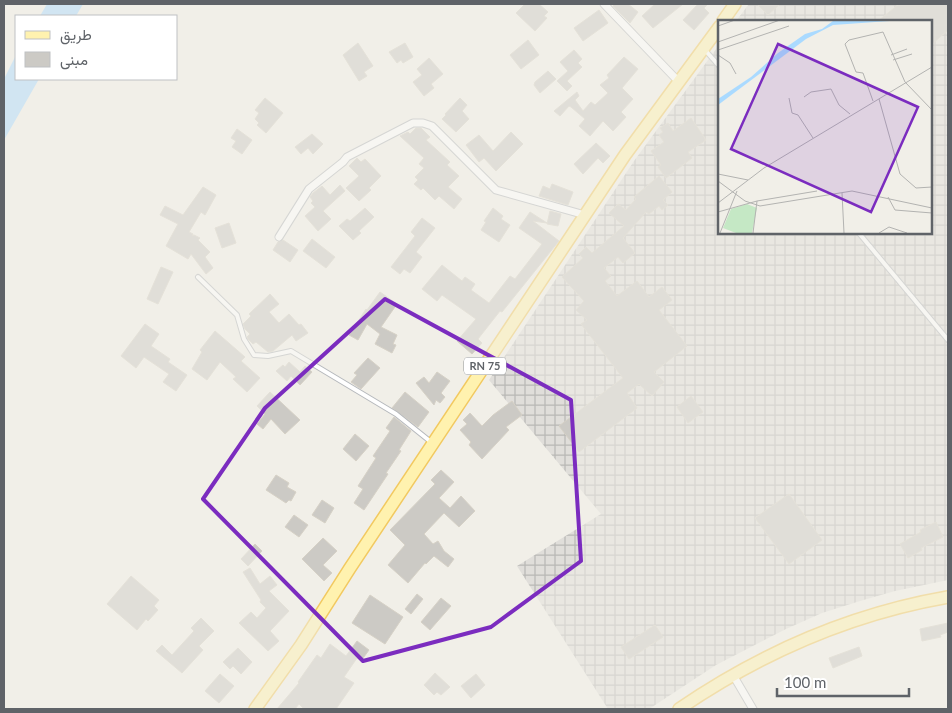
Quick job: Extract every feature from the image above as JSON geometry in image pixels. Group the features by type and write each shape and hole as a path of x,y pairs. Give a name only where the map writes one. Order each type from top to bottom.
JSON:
{"main road":[{"path":"724,20 735,4"},
{"name":"RN 75","path":"255,709 301,645 350,568 625,155 718,29"},
{"path":"679,709 759,661 828,629 899,607 948,597"}],"street":[{"path":"604,4 678,82"},
{"path":"279,237 309,189 344,162 347,157 413,122 432,126 496,190 585,215"},
{"path":"733,675 753,709"}],"lane":[{"path":"704,48 718,65"},
{"path":"860,234 948,340"},
{"path":"198,277 237,316 244,338 254,355 268,356 292,351 396,414 433,443"}],"highlighted area":[{"path":"385,299 571,400 581,561 491,627 363,661 203,499 265,408"}],"shaded area":[{"path":"749,4 948,4 948,580 895,591 822,613 716,665 649,709 608,709 517,566 601,514 489,380 634,161 718,46 718,234 932,234 932,20 737,20"}],"water":[{"path":"47,4 83,4 77,15 41,15"},
{"path":"15,57 15,80 38,80 4,140 4,79"}],"building":[{"path":"525,4 539,4 548,12 544,16 547,18 535,31 516,13"},
{"path":"615,4 628,4 638,12 630,23 613,6"},
{"path":"655,4 683,4 653,28 642,16"},
{"path":"698,4 708,4 704,8 709,13 694,30 683,20"},
{"path":"757,4 780,4 768,15"},
{"path":"899,4 948,4 948,30 932,44 932,20 879,20"},
{"path":"599,10 608,23 583,41 574,28"},
{"path":"528,40 539,55 521,69 510,55"},
{"path":"358,43 373,66 364,72 367,76 359,81 343,55"},
{"path":"405,43 413,57 403,63 401,60 397,63 389,52"},
{"path":"574,50 582,59 578,63 582,67 567,81 572,86 567,91 557,81 568,71 560,62"},
{"path":"624,57 638,69 622,88 633,99 621,112 626,117 613,131 603,121 590,136 579,126 585,119 571,107 569,106 560,116 554,111 577,92 579,96 575,100 583,111 591,102 595,105 608,93 600,85 609,78 607,75"},
{"path":"429,58 443,74 431,84 434,88 424,96 413,82 422,75 417,69"},
{"path":"548,71 556,79 540,93 534,85 535,82"},
{"path":"265,98 283,113 266,133 257,125 259,123 255,119 259,113 255,110"},
{"path":"460,98 467,105 462,111 469,119 456,132 442,119"},
{"path":"691,118 706,140 688,152 692,158 666,178 658,167 661,165 651,151 664,142 659,135 663,132 660,128 668,123 673,131"},
{"path":"416,128 421,128 430,137 426,140 450,162 447,165 459,176 448,187 462,199 454,209 439,196 435,200 423,188 421,190 414,184 418,180 415,177 424,168 419,164 424,158 400,136 408,132 410,134"},
{"path":"237,129 252,140 242,154 232,147 236,141 231,138"},
{"path":"511,132 523,144 496,171 484,158 479,162 466,145 479,135 493,151"},
{"path":"312,134 323,144 313,154 308,148 301,154 295,147"},
{"path":"596,143 610,156 603,163 598,158 583,174 574,164"},
{"path":"357,158 361,162 365,159 381,176 369,188 371,190 359,201 346,188 359,176 349,166"},
{"path":"659,176 672,192 663,200 668,205 662,210 659,206 649,214 646,212 623,238 635,253 623,263 618,257 604,268 611,276 605,281 617,296 637,281 649,297 662,287 672,300 659,310 687,346 654,372 664,382 652,396 639,384 627,393 637,408 579,452 559,426 623,378 581,324 587,320 576,310 584,301 562,277 583,258 579,254 586,247 592,253 624,226 609,213 618,204 626,210 636,199 634,197"},
{"path":"552,184 573,192 568,205 539,196 543,186 550,189"},
{"path":"340,185 345,191 323,211 331,219 318,231 305,216 315,207 311,203 313,201 310,197 322,186 330,195"},
{"path":"203,187 216,195 205,215 201,212 189,232 193,234 192,236 200,238 198,240 210,252 205,257 213,268 206,274 191,254 188,259 166,246 178,224 160,215 165,206 183,215"},
{"path":"365,208 374,217 359,231 361,233 353,240 339,226 347,219 350,221"},
{"path":"493,208 503,216 501,219 510,225 499,242 481,230 486,222 484,221"},
{"path":"550,211 561,214 558,226 547,224"},
{"path":"530,212 547,223 533,221 559,241 478,339 482,343 472,354 457,341 476,319 442,295 437,301 422,289 442,265 462,281 465,277 475,284 471,290 489,303 510,276 515,279 542,244 519,228"},
{"path":"422,218 435,228 416,252 422,257 410,273 404,269 400,274 391,267 415,236 411,232"},
{"path":"229,223 236,243 222,248 215,228"},
{"path":"312,239 335,257 326,268 303,251"},
{"path":"283,240 298,250 290,262 273,250 278,242"},
{"path":"161,267 173,272 158,304 147,299"},
{"path":"380,292 397,304 381,327 397,335 393,344 396,345 392,353 375,344 380,334 367,324 358,340 349,335"},
{"path":"270,294 279,304 269,312 279,323 289,314 308,333 296,341 292,335 273,351 268,352 256,342 253,344 248,339 247,337 250,334 243,324 251,316 249,314"},
{"path":"145,324 159,334 151,346 170,359 168,362 187,375 176,391 163,382 169,374 144,357 136,368 121,356"},
{"path":"215,331 245,357 241,361 260,378 247,392 233,379 236,377 220,362 207,380 192,369 202,352 200,350"},
{"path":"368,358 380,368 361,389 351,382 357,375 354,373"},
{"path":"289,362 300,372 305,366 312,372 300,385 291,376 287,381 276,371 283,365 285,367"},
{"path":"437,372 450,381 441,393 445,397 440,403 436,400 434,405 416,383 424,377 429,383"},
{"path":"270,392 300,420 285,434 271,419 263,429 257,424 265,414 257,406"},
{"path":"405,392 429,412 418,427 392,408"},
{"path":"691,396 703,412 688,423 677,407"},
{"path":"512,401 522,415 506,427 509,430 482,459 469,445 471,442 460,430 467,424 463,420 470,413 482,426"},
{"path":"394,417 411,431 399,450 401,451 386,473 388,474 364,510 354,503 363,489 358,486 376,458 373,456 390,431 386,428"},
{"path":"355,434 369,446 356,461 343,449"},
{"path":"441,470 454,482 439,498 450,508 461,496 475,511 459,527 444,513 424,534 433,544 438,541 444,551 454,559 448,567 434,556 425,563 408,583 388,565 405,545 390,530 435,484 431,480"},
{"path":"276,475 289,483 287,487 296,492 291,501 289,500 286,503 266,490"},
{"path":"789,494 822,540 789,564 755,518"},
{"path":"322,500 334,508 325,523 312,515"},
{"path":"294,515 308,525 299,537 285,527"},
{"path":"936,522 943,537 921,548 922,550 908,558 900,544 921,532 920,530"},
{"path":"323,538 337,551 323,565 332,573 324,581 302,559"},
{"path":"255,544 262,551 248,566 241,559"},
{"path":"250,568 260,584 270,576 277,585 269,591 289,611 270,631 279,641 268,651 239,623 251,612 257,618 266,608 260,602 261,600 243,572"},
{"path":"131,576 159,600 154,606 158,610 148,621 146,619 137,630 107,604"},
{"path":"417,594 423,599 411,614 405,609"},
{"path":"370,595 403,617 385,644 352,623"},
{"path":"441,598 451,606 430,630 421,622"},
{"path":"201,618 214,631 199,646 203,650 182,673 156,651 162,645 172,655 194,631 191,628"},
{"path":"948,623 948,632 940,635 941,637 922,641 920,629"},
{"path":"655,625 663,637 629,659 621,647"},
{"path":"357,641 369,650 361,661 357,658 344,677 354,683 336,709 304,709 299,704 295,709 277,709 299,683 317,655 321,658 330,644 346,656"},
{"path":"859,647 862,656 833,668 829,658"},
{"path":"238,648 252,662 241,674 233,666 230,669 223,662"},
{"path":"435,673 450,687 441,695 437,692 434,695 424,685"},
{"path":"220,674 234,686 219,703 205,691"},
{"path":"476,674 485,685 471,698 461,686"}]}
